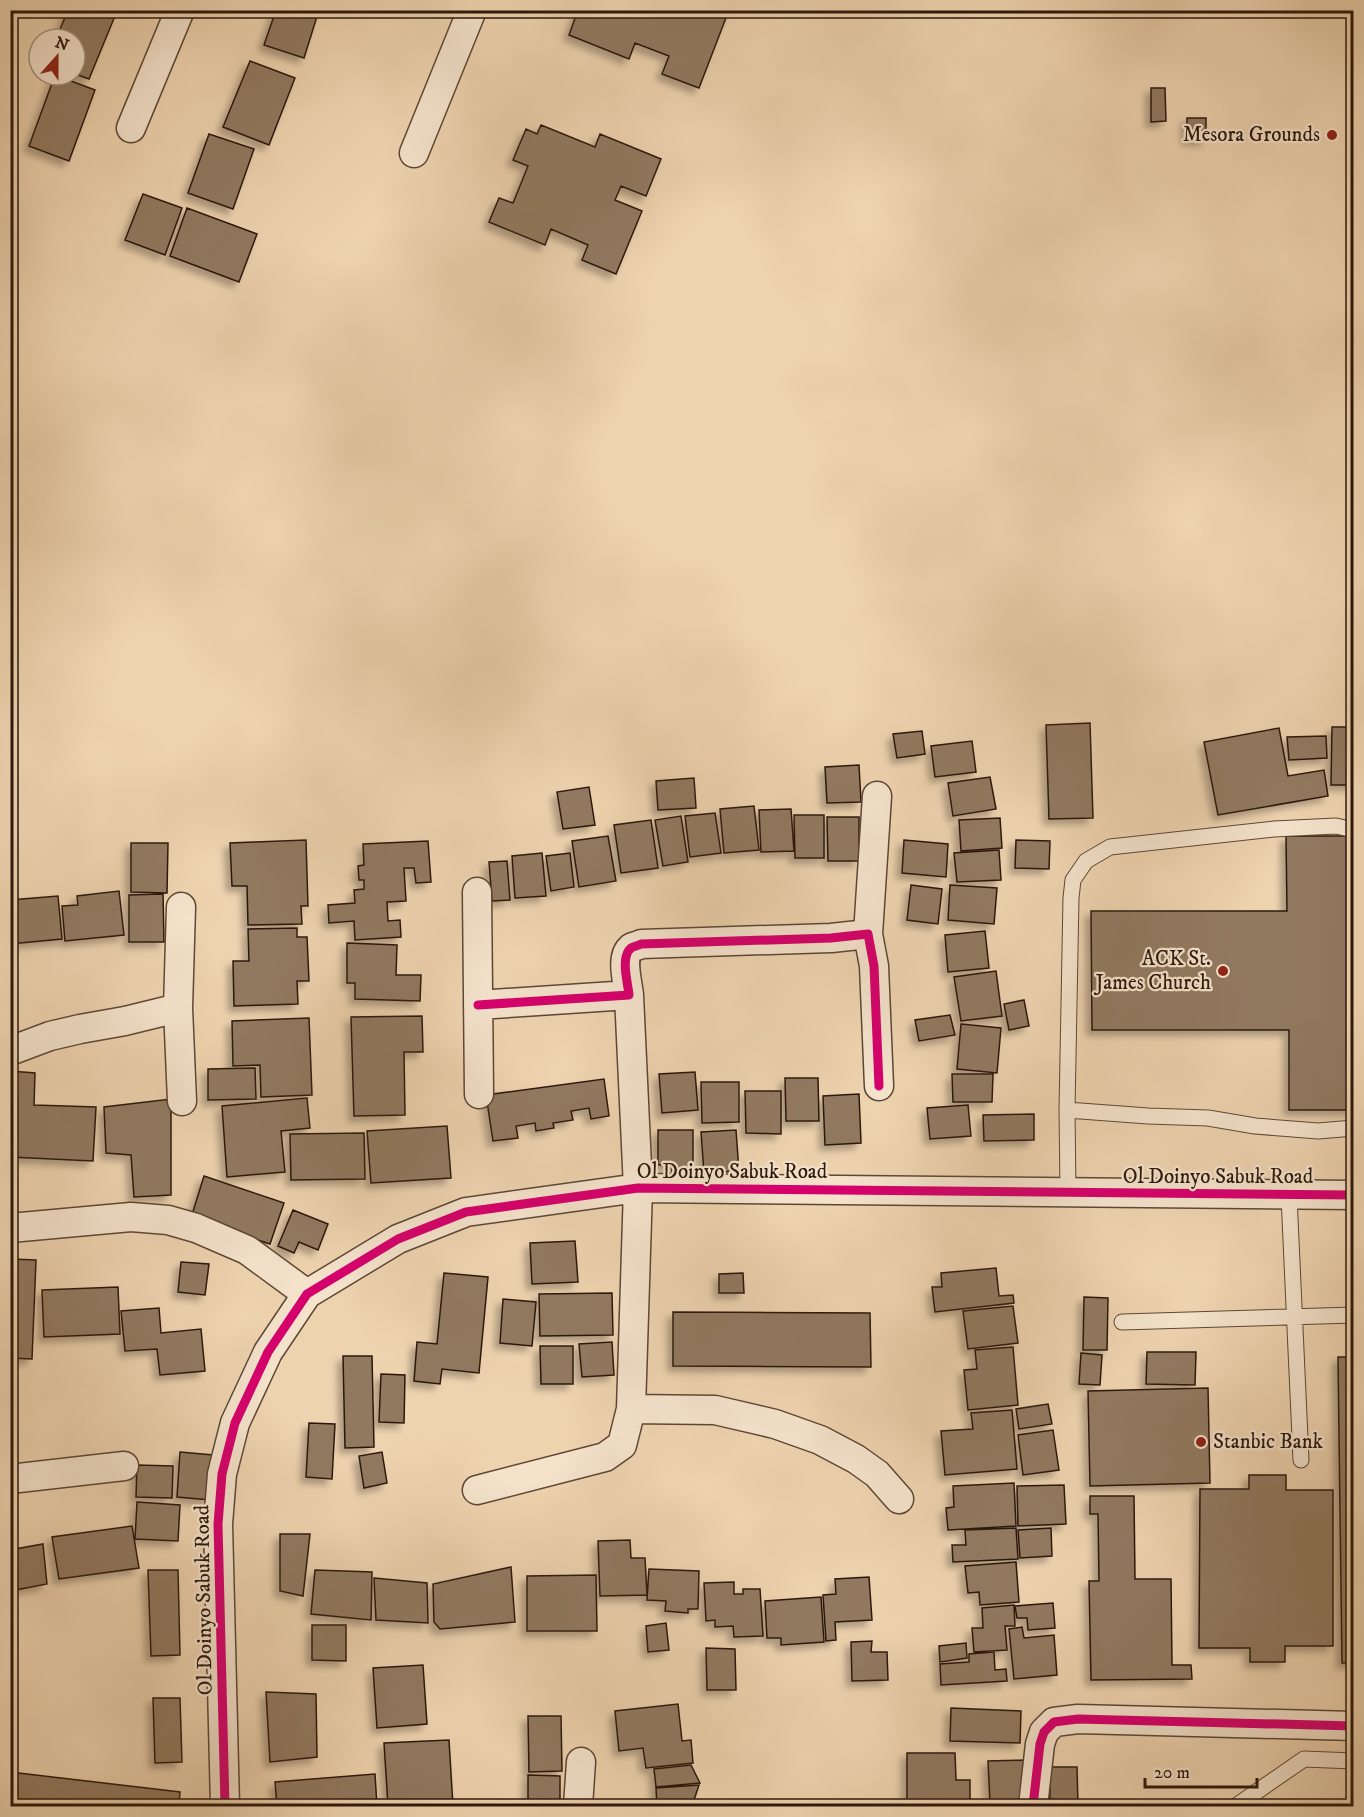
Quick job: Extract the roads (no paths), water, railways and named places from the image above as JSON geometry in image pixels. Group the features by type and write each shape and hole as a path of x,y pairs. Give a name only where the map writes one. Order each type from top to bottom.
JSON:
{"street":[{"path":"131,128 180,10"},
{"path":"414,153 472,10"},
{"path":"878,796 868,934 874,966 879,1086"},
{"path":"477,892 479,1094"},
{"path":"181,907 178,1008 182,1101"},
{"path":"477,1490 605,1457 622,1445 631,1409 638,1188 626,963 631,948 640,945 831,938 868,934"},
{"path":"478,1005 629,995"},
{"path":"10,1051 50,1036 178,1008"},
{"name":"Ol Doinyo Sabuk Road","path":"225,1806 218,1524 222,1474 234,1423 268,1352 307,1294 398,1239 466,1212 638,1188 1353,1195"},
{"path":"10,1228 131,1217 168,1220 196,1228 247,1250 307,1294"},
{"path":"631,1409 714,1410 775,1424 820,1440 856,1459 877,1474 899,1499"},
{"path":"10,1479 124,1466"},
{"path":"1032,1806 1040,1744 1044,1732 1054,1722 1078,1719 1353,1726"},
{"path":"578,1806 581,1762"}],"lane":[{"path":"1068,1194 1067,1110 1071,898 1073,880 1086,861 1110,847 1274,829 1336,826 1353,830"},
{"path":"1067,1110 1208,1118 1255,1126 1318,1131 1353,1128"},
{"path":"1289,1196 1301,1460"},
{"path":"1122,1322 1353,1315"},
{"path":"1236,1806 1304,1759 1353,1761"}],"place":[{"name":"Mesora Grounds","path":"1332,135"},
{"name":"ACK St. James Church","path":"1223,971"},
{"name":"Stanbic Bank","path":"1201,1442"}]}
